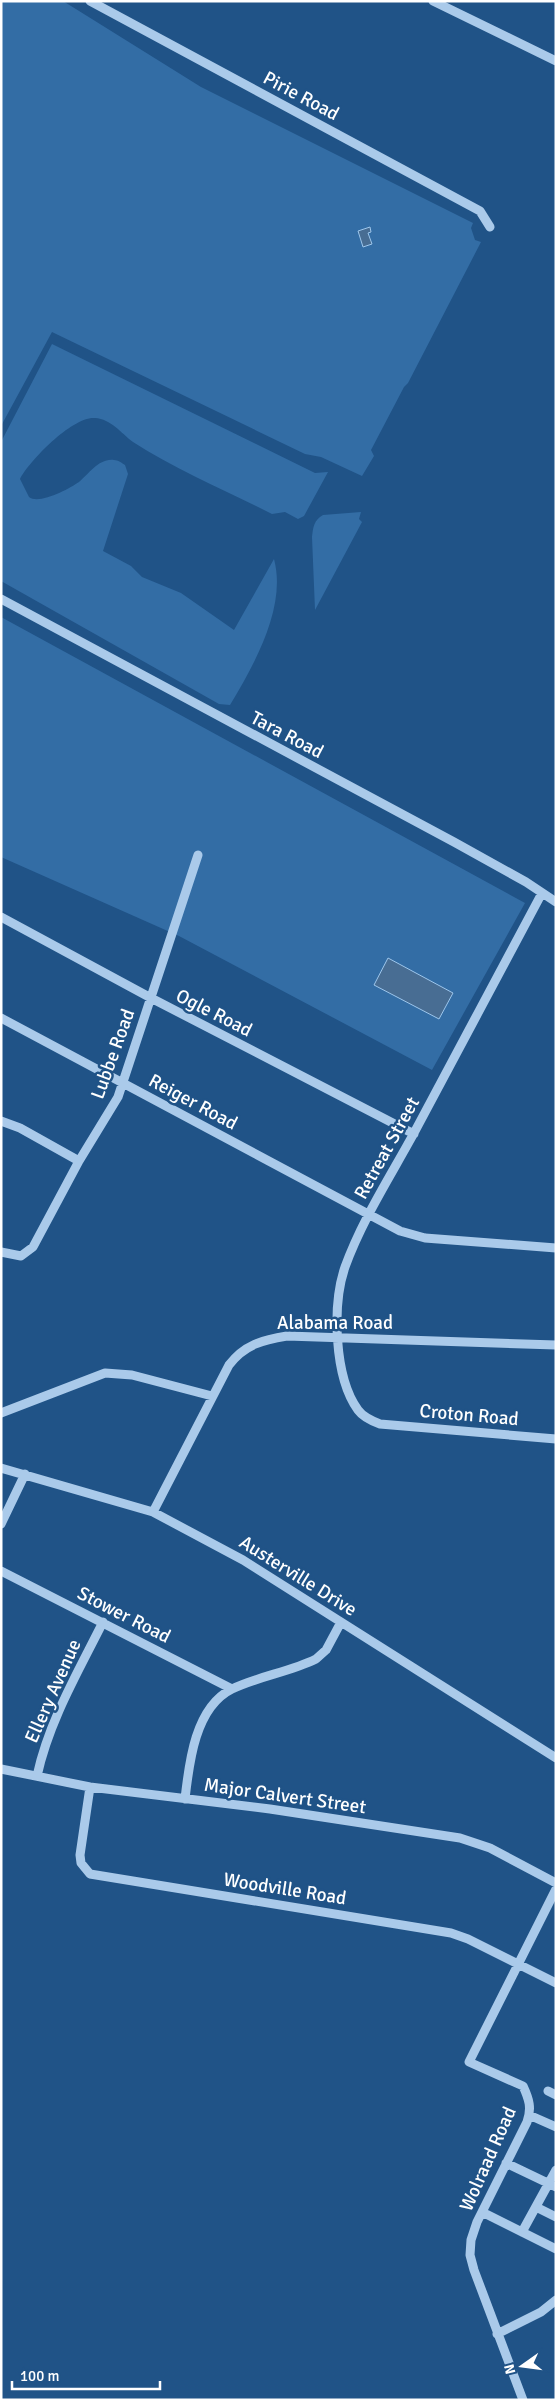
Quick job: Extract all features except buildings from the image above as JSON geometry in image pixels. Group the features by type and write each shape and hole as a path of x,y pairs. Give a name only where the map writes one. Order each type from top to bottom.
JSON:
{"street":[{"name":"Pirie Road","path":"90,1 480,211 490,227"},
{"path":"433,1 556,61"},
{"name":"Tara Road","path":"1,599 454,842 556,902"},
{"name":"Lubbe Road","path":"1,1252 21,1256 33,1247 79,1161 114,1104 198,855"},
{"name":"Retreat Street","path":"380,1424 359,1412 347,1386 336,1336 342,1280 369,1214 414,1134 542,893"},
{"name":"Ogle Road","path":"1,917 151,998 414,1134"},
{"name":"Reiger Road","path":"1,1018 400,1231 425,1238 556,1248"},
{"path":"1,1121 20,1128 79,1161"},
{"name":"Alabama Road","path":"154,1512 212,1396 232,1361 244,1349 254,1344 287,1336 336,1336 556,1345"},
{"path":"1,1413 105,1373 132,1374 212,1396"},
{"name":"Croton Road","path":"380,1424 556,1439"},
{"name":"Austerville Drive","path":"1,1468 154,1512 243,1560 556,1758"},
{"path":"1,1524 25,1474"},
{"name":"Stower Road","path":"1,1571 232,1689"},
{"name":"Ellery Avenue","path":"37,1776 43,1750 56,1718 103,1622"},
{"path":"185,1799 192,1747 196,1736 216,1702 232,1689 316,1659 326,1650 340,1622"},
{"name":"Major Calvert Street","path":"1,1769 90,1787 270,1809 460,1838 490,1848 556,1883"},
{"name":"Woodville Road","path":"90,1787 80,1855 81,1863 90,1874 451,1933 556,1983"},
{"name":"Wolraad Road","path":"523,2400 497,2334 470,2255 471,2240 482,2212 529,2115 529,2100 523,2086 468,2062 556,1889"},
{"path":"529,2115 556,2128"},
{"path":"506,2163 552,2185"},
{"path":"522,2232 536,2207 552,2185 556,2170"},
{"path":"536,2207 556,2217"},
{"path":"482,2212 556,2249"},
{"path":"497,2334 541,2312 556,2300"}],"shaded area":[{"path":"1,1 63,1 201,87 473,223 471,228 475,240 481,242 371,450 374,456 362,476 321,457 305,454 52,332 1,426"},
{"path":"370,227 371,232 368,233 372,244 363,247 358,231"},
{"path":"52,344 315,473 328,472 304,516 298,519 285,512 272,514 167,462 133,442 111,424 95,418 86,419 64,431 42,451 20,479 29,497 40,499 47,498 74,485 104,461 115,460 125,465 128,474 103,551 131,566 142,577 181,593 234,630 274,559 277,577 272,616 258,654 230,705 219,704 1,581 1,442"},
{"path":"361,512 359,519 362,522 315,610 312,537 314,524 323,515"},
{"path":"1,617 525,903 432,1070 179,936 1,857"},
{"path":"388,958 453,993 439,1019 374,985"}]}
